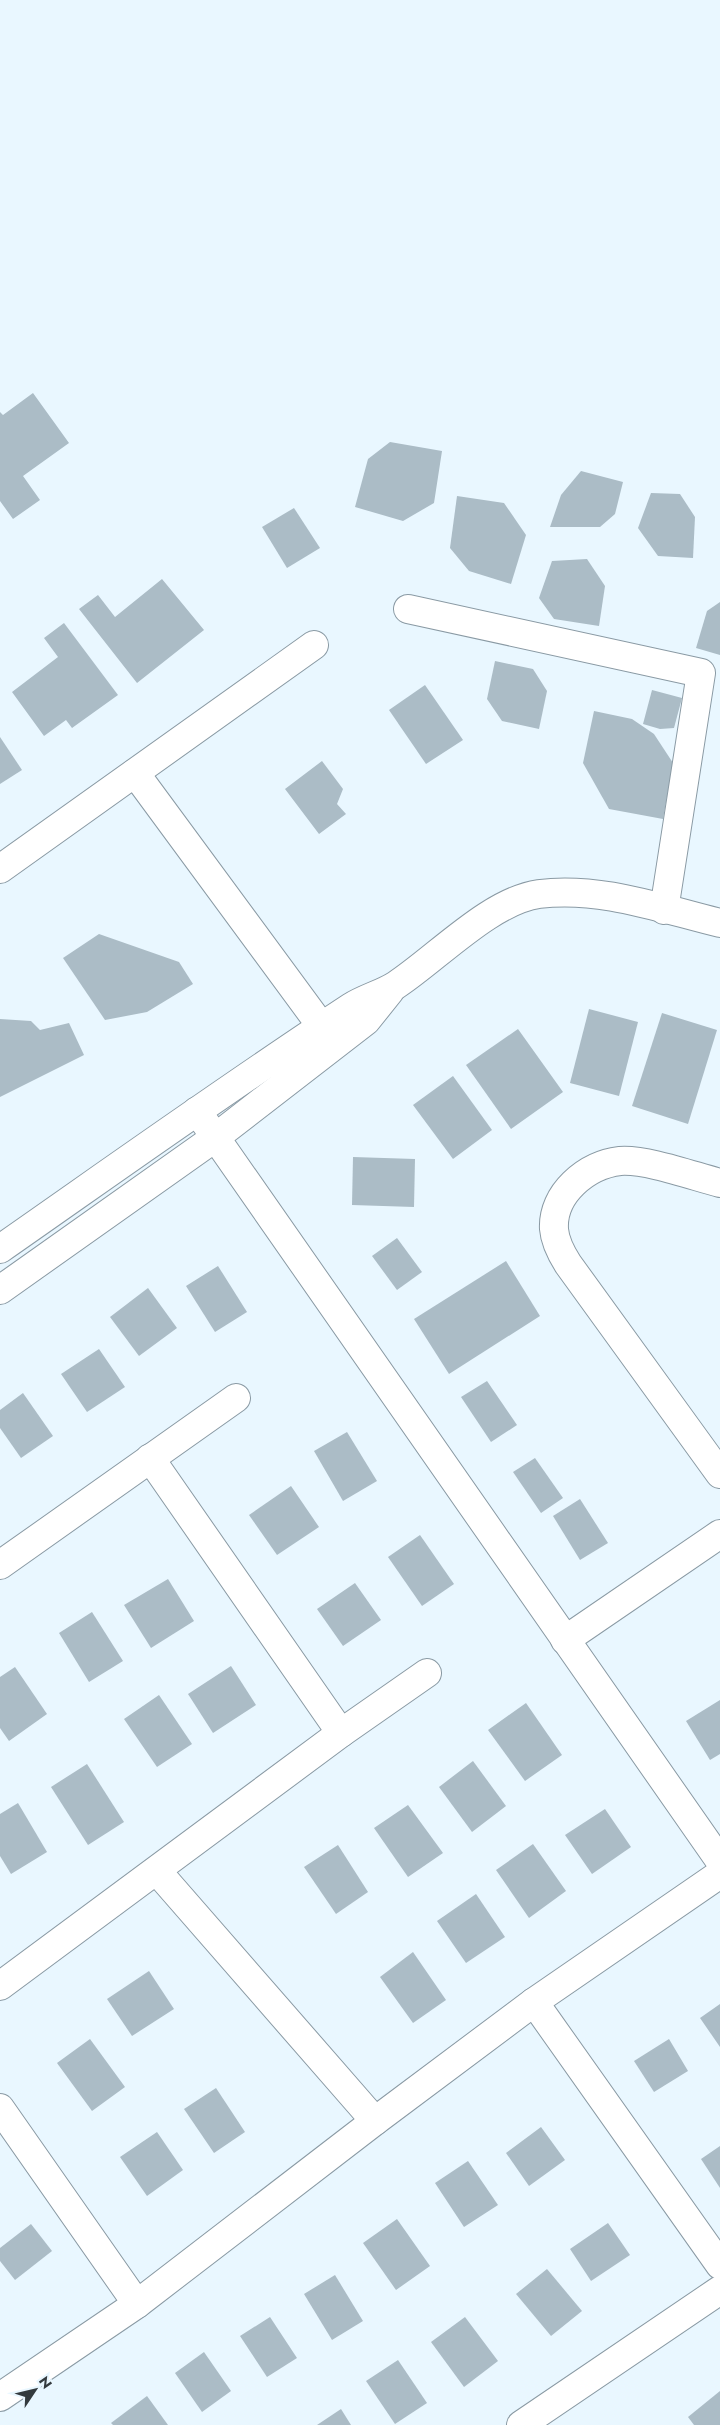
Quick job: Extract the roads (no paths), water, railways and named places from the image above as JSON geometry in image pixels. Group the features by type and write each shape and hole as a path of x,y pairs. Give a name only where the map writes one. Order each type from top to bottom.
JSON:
{"street":[{"path":"408,609 701,673 664,910"},
{"path":"0,869 314,645"},
{"path":"135,773 328,1035"},
{"path":"0,1249 197,1111 328,1035 366,1021 394,986 491,914 514,901 539,894 612,896 720,923"},
{"path":"0,1290 216,1137 328,1035"},
{"path":"197,1111 720,1861"},
{"path":"720,1183 642,1163 619,1161 596,1169 574,1181 564,1194 554,1228 558,1248 568,1264 720,1474"},
{"path":"0,1565 236,1398"},
{"path":"150,1458 341,1733"},
{"path":"565,1640 720,1534"},
{"path":"0,1986 341,1733 427,1673"},
{"path":"157,1871 375,2121"},
{"path":"0,2397 137,2304 375,2121 534,2002 720,1874"},
{"path":"534,2002 720,2265"},
{"path":"0,2108 137,2304"},
{"path":"521,2425 720,2290"}]}
